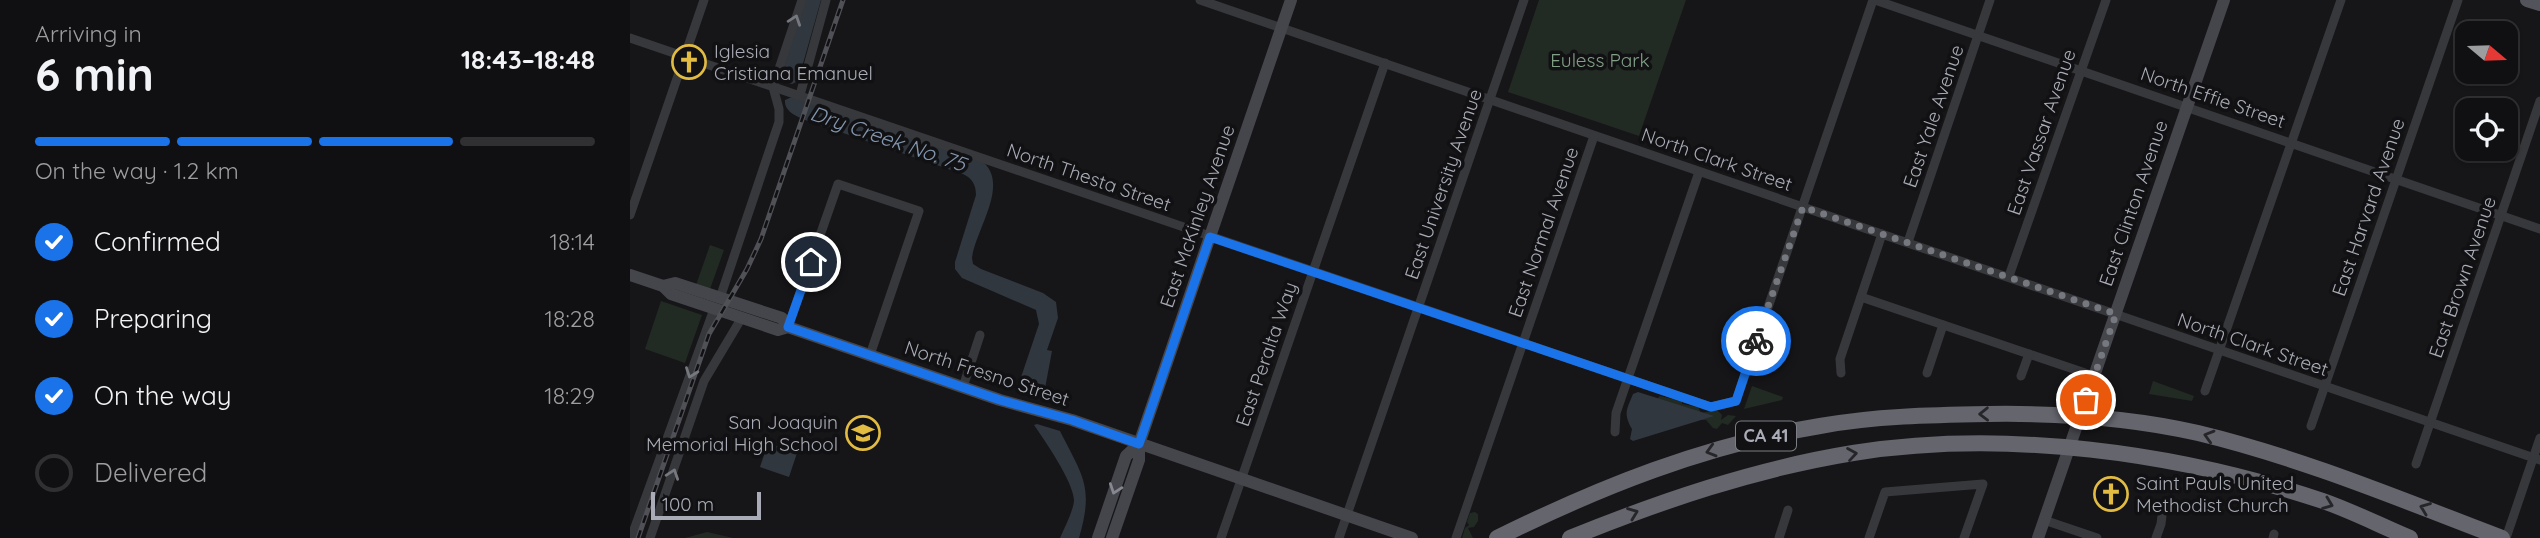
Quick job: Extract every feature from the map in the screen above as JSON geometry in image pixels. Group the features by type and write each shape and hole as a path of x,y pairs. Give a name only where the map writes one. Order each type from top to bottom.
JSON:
{"highway":[{"name":"CA 41","path":"1497,538 1574,500 1642,474 1699,454 1783,432 1860,420 1933,415 2052,413 2196,433 2306,464 2499,536"},
{"name":"CA 41","path":"1570,538 1697,490 1799,463 1854,453 1908,448 2000,445 2095,450 2165,459 2278,487 2326,502 2410,538"}],"main road":[{"name":"East McKinley Avenue","path":"1112,538 1139,460 1139,444 1291,0"},
{"name":"East Clinton Avenue","path":"2038,538 2224,0"},
{"path":"2527,0 2540,4"},
{"name":"North Fresno Street","path":"630,275 663,286 671,294 717,303 741,319 778,330 785,323 962,387 1139,444 1412,538"},
{"path":"717,303 726,303 785,323"},
{"name":"East McKinley Avenue","path":"1098,538 1126,456 1139,444"}],"street":[{"path":"630,215 704,0"},
{"path":"631,538 717,303 779,122 773,87 802,0"},
{"path":"793,93 826,0"},
{"name":"North Clark Street","path":"1200,0 2537,459"},
{"name":"East University Avenue","path":"1339,538 1524,0"},
{"path":"1803,207 1874,0"},
{"name":"North Effie Street","path":"1874,0 2082,69 2540,229"},
{"name":"East Yale Avenue","path":"1908,242 1990,0"},
{"name":"East Vassar Avenue","path":"2009,276 2106,0"},
{"path":"2205,391 2341,0"},
{"name":"East Harvard Avenue","path":"2311,426 2458,0"},
{"name":"North Thesta Street","path":"630,38 1711,407 1736,401 1803,207"},
{"name":"East Peralta Way","path":"1221,538 1385,63"},
{"name":"East Brown Avenue","path":"2416,464 2540,101"},
{"name":"East Normal Avenue","path":"1455,538 1594,136"},
{"path":"1615,432 1616,413 1699,172"},
{"path":"785,323 838,184 919,211 870,355"},
{"path":"1841,373 1840,359 1882,234"},
{"path":"1861,297 2094,376"},
{"path":"650,538 704,381 741,319"},
{"path":"1927,373 1943,325"},
{"path":"962,387 980,335"},
{"path":"2021,376 2029,354"},
{"path":"2499,536 2537,459 2540,438"},
{"path":"1869,538 1885,492 1983,484 1964,538"},
{"path":"630,503 642,508"},
{"path":"2156,538 2163,507"},
{"path":"1779,538 1788,510"},
{"path":"2045,520 2097,538"}],"green space":[{"name":"Euless Park","path":"1539,0 1686,0 1639,136 1508,92"},
{"path":"710,245 724,250 710,289 696,285"},
{"path":"661,301 702,315 685,363 645,349"},
{"path":"2153,381 2194,396 2192,401 2149,394"},
{"path":"1752,386 1783,397 1782,400 1744,409"},
{"path":"1660,396 1698,407 1701,413 1717,410 1722,415 1721,420 1728,415 1736,416 1728,425 1722,423 1717,429 1713,428 1706,420 1702,420 1701,416 1657,399"},
{"path":"1470,513 1478,514 1478,521 1474,527 1468,528 1473,538 1462,538 1469,525 1467,522"},
{"path":"707,532 733,538 685,538"}],"water":[{"path":"806,0 821,0 798,81 792,84 784,82 781,76"},
{"name":"Dry Creek No. 75","path":"792,97 984,163 991,173 992,196 974,247 973,264 1043,293 1056,302 1058,318 1047,350 1052,351 1043,399 1017,389 1039,324 1036,310 962,278 955,269 976,195 971,180 963,174 800,118 792,114 785,104 785,100"},
{"path":"1638,392 1714,416 1633,441 1630,439 1632,429 1627,411 1633,394"},
{"path":"1034,425 1060,431 1080,471 1086,493 1086,506 1079,538 1060,538 1074,500 1058,461"},
{"path":"768,443 797,453 789,477 760,467"}],"railway":[{"path":"638,538 709,334 747,269 761,239 843,0"}],"way so far":[{"path":"1756,341 1803,207 2116,314 2086,400"}],"place":[{"name":"Iglesia Cristiana Emanuel","path":"689,62"},
{"name":"San Joaquin Memorial High School","path":"863,433"},
{"name":"Saint Pauls United Methodist Church","path":"2111,494"}],"route":[{"path":"811,262 788,327 1000,400 1072,420 1139,444 1210,237 1711,407 1736,401 1756,341"}]}
